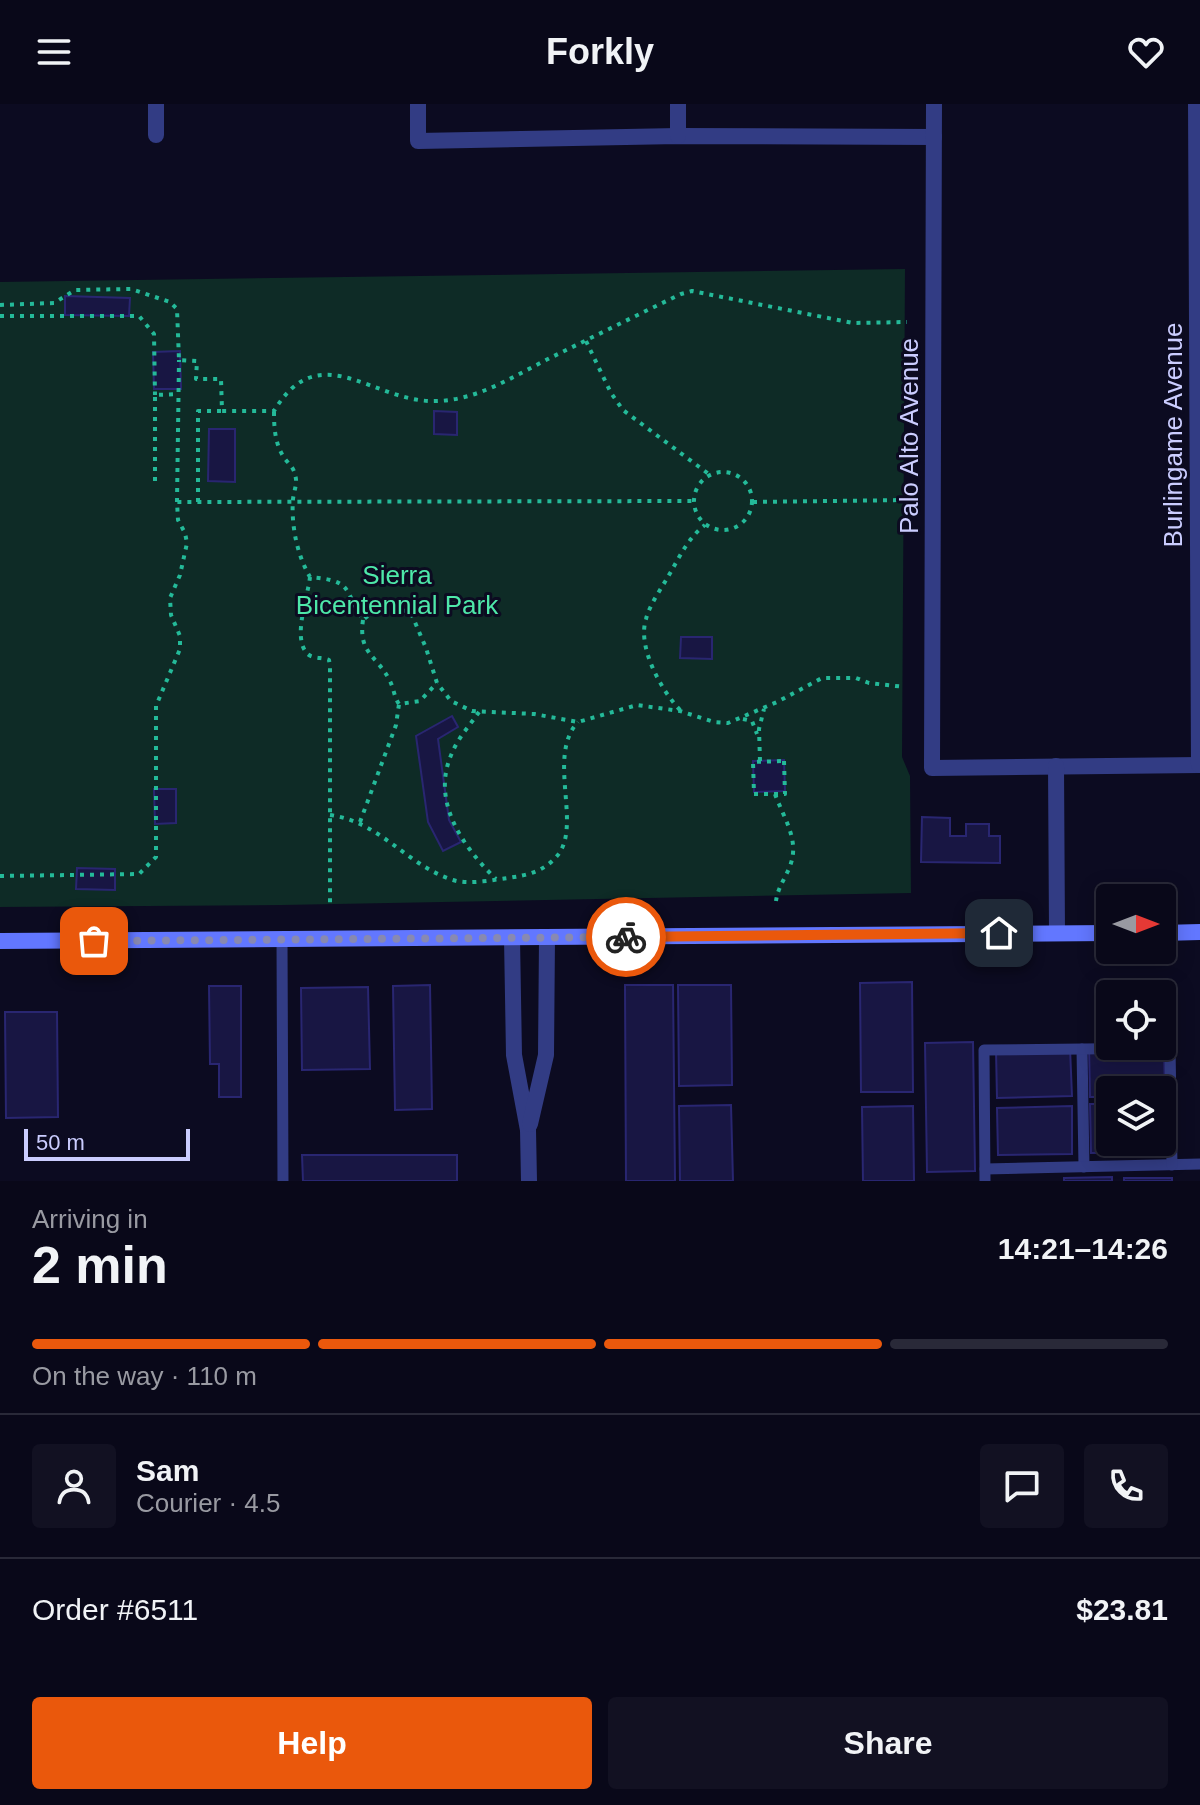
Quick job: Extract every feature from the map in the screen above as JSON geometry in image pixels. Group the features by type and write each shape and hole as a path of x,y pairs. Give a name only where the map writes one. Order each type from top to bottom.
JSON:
{"main road":[{"path":"1176,933 1200,932"},
{"path":"0,941 1096,933"}],"street":[{"path":"156,104 156,135"},
{"path":"418,104 418,141 678,136 934,137"},
{"path":"678,104 678,136"},
{"name":"Palo Alto Avenue","path":"934,104 932,768 1056,766"},
{"name":"Burlingame Avenue","path":"1196,104 1199,765"},
{"path":"1057,933 1056,766 1199,765"},
{"path":"512,938 514,1055 528,1130 529,1181"},
{"path":"528,1130 546,1055 547,938"}],"lane":[{"path":"282,939 283,1181"},
{"path":"1172,1165 1170,1048 984,1050 985,1175 1084,1167 1172,1165 1200,1164"},
{"path":"1082,1049 1084,1167"}],"path":[{"path":"0,305 54,303 75,290 131,289 170,302 177,309 177,502 178,520 187,543 180,575 170,598 171,615 180,636 180,649 156,706 156,857 139,874 0,876"},
{"path":"330,905 329,660 311,657 305,652 301,641 310,577 302,563 295,533 295,471 277,445 274,427 274,411 283,396 300,381 320,373 341,374 413,400 458,399 510,379 692,291 853,323 907,322"},
{"path":"0,316 139,316 154,334 155,481"},
{"path":"586,341 611,393 623,410 710,475"},
{"path":"179,360 197,361 196,379 221,379 222,411"},
{"path":"155,395 178,394"},
{"path":"198,502 198,411 274,411"},
{"path":"730,473 739,477 751,492 751,512 740,526 722,531 705,525 695,510 698,486 710,475 730,473"},
{"path":"753,502 906,500"},
{"path":"177,502 694,501"},
{"path":"680,711 665,695 643,636 646,618 684,547 694,533 705,525"},
{"path":"310,577 338,581 349,590 363,620 361,635 367,653 391,682 399,704 396,725 359,823"},
{"path":"363,620 379,609 400,609 411,613 437,683 460,707 480,711 534,714 578,722 637,705 680,711 714,722 728,723 765,708 822,678 856,678 869,683 905,687"},
{"path":"399,704 420,701 437,683"},
{"path":"760,761 759,729 765,708"},
{"path":"480,711 452,751 445,771 445,789 460,838 496,879"},
{"path":"741,719 752,721 759,747"},
{"path":"330,815 352,818 389,840 420,865 456,882 536,873 555,859 567,843 566,748 569,731 578,722"},
{"path":"784,761 785,794 775,794 754,794 753,762 784,761"},
{"path":"775,794 794,840 794,854 779,886 776,901"}],"green space":[{"name":"Sierra Bicentennial Park","path":"905,269 902,757 910,776 911,893 0,907 0,282"}],"building":[{"path":"65,296 130,298 129,316 65,315"},
{"path":"180,351 181,389 154,389 153,352"},
{"path":"434,411 457,412 457,435 434,434"},
{"path":"209,429 235,429 235,482 208,481"},
{"path":"681,637 712,637 712,659 680,658"},
{"path":"452,716 458,727 438,739 449,820 461,842 443,851 428,822 416,736"},
{"path":"784,760 785,791 754,792 753,761"},
{"path":"154,789 176,789 176,823 155,824"},
{"path":"922,817 950,818 950,836 966,836 966,824 989,824 989,836 1000,836 1000,863 921,862"},
{"path":"77,868 115,869 115,890 76,889"},
{"path":"912,982 913,1092 861,1092 860,983"},
{"path":"430,985 432,1109 395,1110 393,986"},
{"path":"625,985 673,985 675,1181 626,1181"},
{"path":"678,985 731,985 732,1085 679,1086"},
{"path":"209,986 241,986 241,1097 219,1097 219,1064 210,1064"},
{"path":"368,987 370,1069 302,1070 301,988"},
{"path":"5,1012 57,1012 58,1117 6,1118"},
{"path":"973,1042 975,1171 927,1172 925,1043"},
{"path":"1089,1046 1096,1046 1096,1060 1164,1060 1165,1076 1096,1076 1096,1097 1090,1097"},
{"path":"1070,1048 1072,1096 997,1098 996,1050"},
{"path":"1090,1104 1096,1104 1096,1153 1091,1153"},
{"path":"731,1105 733,1181 680,1181 679,1106"},
{"path":"913,1106 914,1181 863,1181 862,1107"},
{"path":"1072,1106 1072,1154 998,1155 997,1108"},
{"path":"302,1155 457,1155 457,1181 303,1181"},
{"path":"1112,1177 1112,1181 1064,1181 1064,1178"},
{"path":"1124,1178 1172,1178 1172,1181 1124,1181"}],"way so far":[{"path":"94,941 626,937"}],"route":[{"path":"626,937 999,933"}]}
